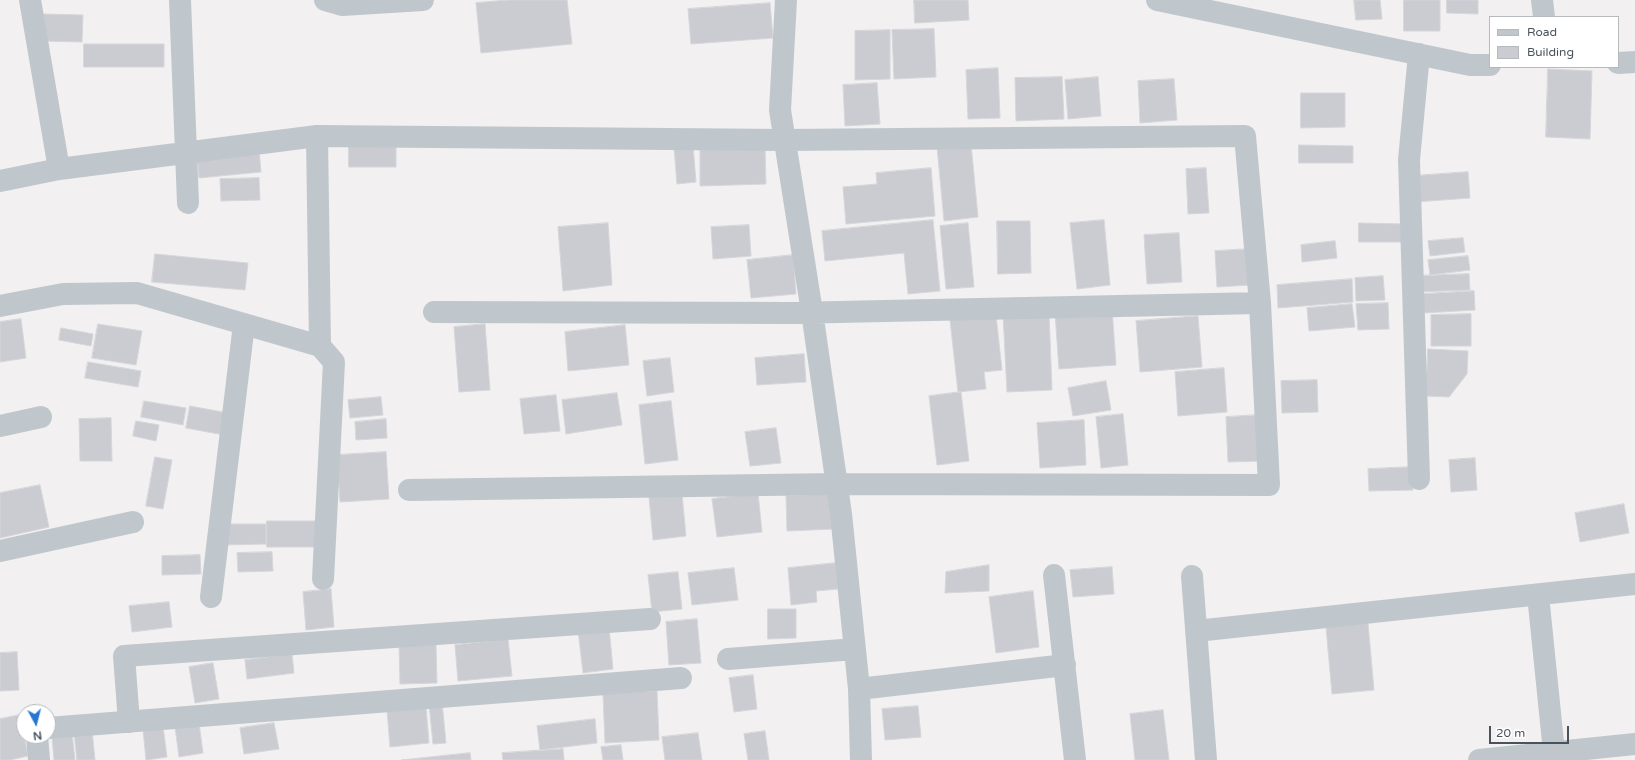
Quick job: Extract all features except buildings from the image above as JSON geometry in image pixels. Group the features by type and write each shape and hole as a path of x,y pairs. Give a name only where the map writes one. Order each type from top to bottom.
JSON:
{"street":[{"path":"30,0 58,170"},
{"path":"180,0 188,202"},
{"path":"325,0 342,5 423,0"},
{"path":"786,0 780,110 812,312 836,484 859,688 861,760"},
{"path":"1157,0 1470,65 1489,65"},
{"path":"1542,0 1544,16"},
{"path":"1419,54 1408,160 1419,480"},
{"path":"1619,62 1635,62"},
{"path":"0,181 58,170 317,136 785,140 1245,136 1260,303 1269,485 836,484 409,490"},
{"path":"317,136 320,346"},
{"path":"0,306 63,294 137,294 320,346 334,362 323,579"},
{"path":"434,312 791,313 1260,303"},
{"path":"211,597 244,324"},
{"path":"0,426 41,417"},
{"path":"0,551 133,522"},
{"path":"1054,575 1075,760"},
{"path":"1192,576 1206,760"},
{"path":"1196,631 1635,584"},
{"path":"1538,595 1554,752"},
{"path":"129,722 124,656 650,619"},
{"path":"728,659 855,649"},
{"path":"859,688 1065,665"},
{"path":"56,727 681,678"},
{"path":"38,744 39,760"},
{"path":"1479,760 1635,744"}]}
